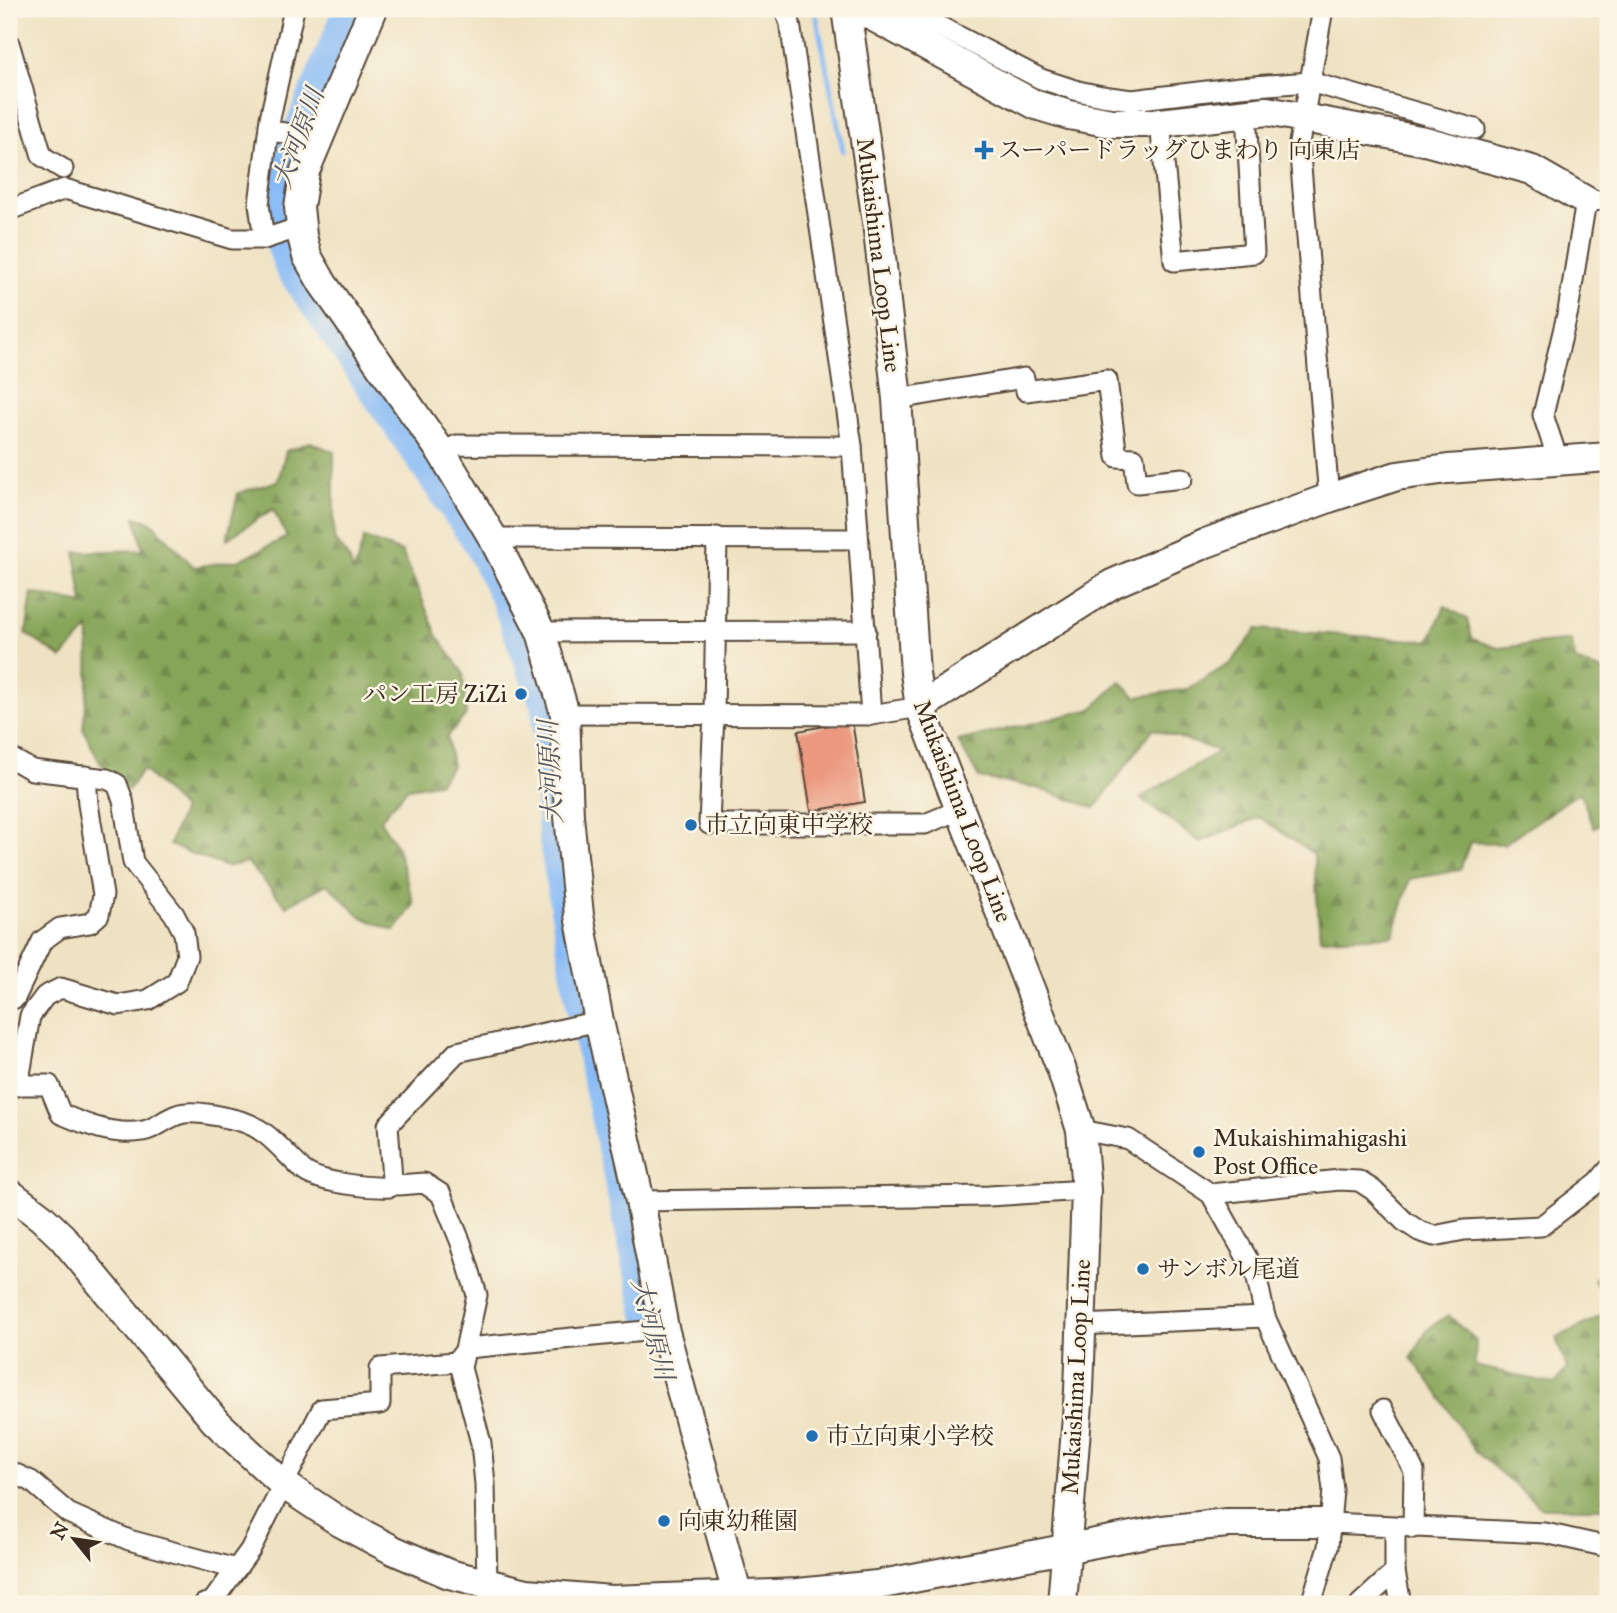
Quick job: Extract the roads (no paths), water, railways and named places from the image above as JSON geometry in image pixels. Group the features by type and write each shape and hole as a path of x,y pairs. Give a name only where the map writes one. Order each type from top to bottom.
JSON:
{"street":[{"path":"264,239 259,204 277,132 295,9"},
{"path":"373,9 304,171 294,229 323,284 442,453 493,538 541,632 565,713 569,816 579,915 599,1021 640,1201 664,1328 739,1601"},
{"path":"784,9 790,23 852,446 871,715"},
{"path":"906,9 1041,79 1078,91 1132,100 1240,86 1310,82 1475,129"},
{"path":"1323,9 1298,142 1329,498"},
{"path":"846,11 868,14 1036,104 1069,116 1112,123 1160,123 1268,111 1424,141 1532,170 1597,201 1543,415 1558,460"},
{"name":"Mukaishima Loop Line","path":"846,11 877,222 897,399 915,673 920,708 1056,1055 1081,1130 1086,1190 1079,1391 1062,1604"},
{"path":"9,43 42,156 63,169"},
{"path":"1160,123 1174,261 1254,253 1246,113"},
{"path":"277,132 314,148"},
{"path":"9,211 65,189 232,239 264,239 294,229"},
{"path":"897,399 1024,378 1027,391 1107,380 1117,457 1134,458 1137,484 1183,478"},
{"path":"442,453 457,445 852,446"},
{"path":"565,713 871,715 920,708 1112,583 1206,543 1329,498 1397,476 1448,468 1608,457"},
{"path":"717,537 709,824 925,824 961,809"},
{"path":"493,538 858,538"},
{"path":"541,632 866,631"},
{"path":"9,757 32,770 107,779 117,784 123,800 133,862 174,915 184,933 187,956 177,982 148,1000 118,1005 61,988 45,996 30,1016 13,1086 49,1085 61,1114 90,1127 121,1132 146,1131 178,1114 203,1114 243,1122 270,1136 305,1172 340,1183 371,1188 390,1187 394,1183"},
{"path":"9,1000 15,998 42,941 60,928 90,923 99,915 103,895 86,776"},
{"path":"489,1594 481,1443 461,1368 477,1295 461,1243 441,1194 424,1182 399,1185 391,1179 388,1125 457,1052 599,1021"},
{"path":"1081,1130 1128,1139 1211,1194 1256,1274 1265,1317 1329,1458 1333,1490 1328,1547 1311,1604"},
{"path":"1211,1194 1339,1180 1359,1181 1373,1190 1404,1221 1419,1231 1434,1236 1464,1230 1541,1226 1598,1182 1608,1170"},
{"path":"640,1201 989,1196 1086,1190"},
{"path":"9,1194 41,1217 62,1237 215,1421 283,1484 340,1522 393,1550 489,1594 527,1593 611,1600 739,1601 877,1585 1163,1530 1227,1523 1330,1523 1545,1533 1608,1547"},
{"path":"1080,1325 1265,1317"},
{"path":"204,1604 212,1602 257,1538 322,1409 380,1404 380,1368 456,1362 467,1348 650,1331"},
{"path":"1383,1410 1414,1471 1395,1572 1401,1604"},
{"path":"9,1471 31,1481 68,1513 129,1540 236,1569"},
{"path":"1360,1604 1395,1572"}],"waterway":[{"name":"大河原川","path":"349,9 279,178 273,220 289,267 478,543 506,600 546,707 553,834 581,1005 649,1318"},
{"path":"815,9 843,151"}],"place":[{"name":"スーパードラッグひまわり 向東店","path":"984,150"},
{"name":"パン工房 ZiZi","path":"521,694"},
{"name":"市立向東中学校","path":"691,825"},
{"name":"Mukaishimahigashi Post Office","path":"1199,1152"},
{"name":"サンボル尾道","path":"1143,1269"},
{"name":"市立向東小学校","path":"812,1436"},
{"name":"向東幼稚園","path":"664,1521"}]}
